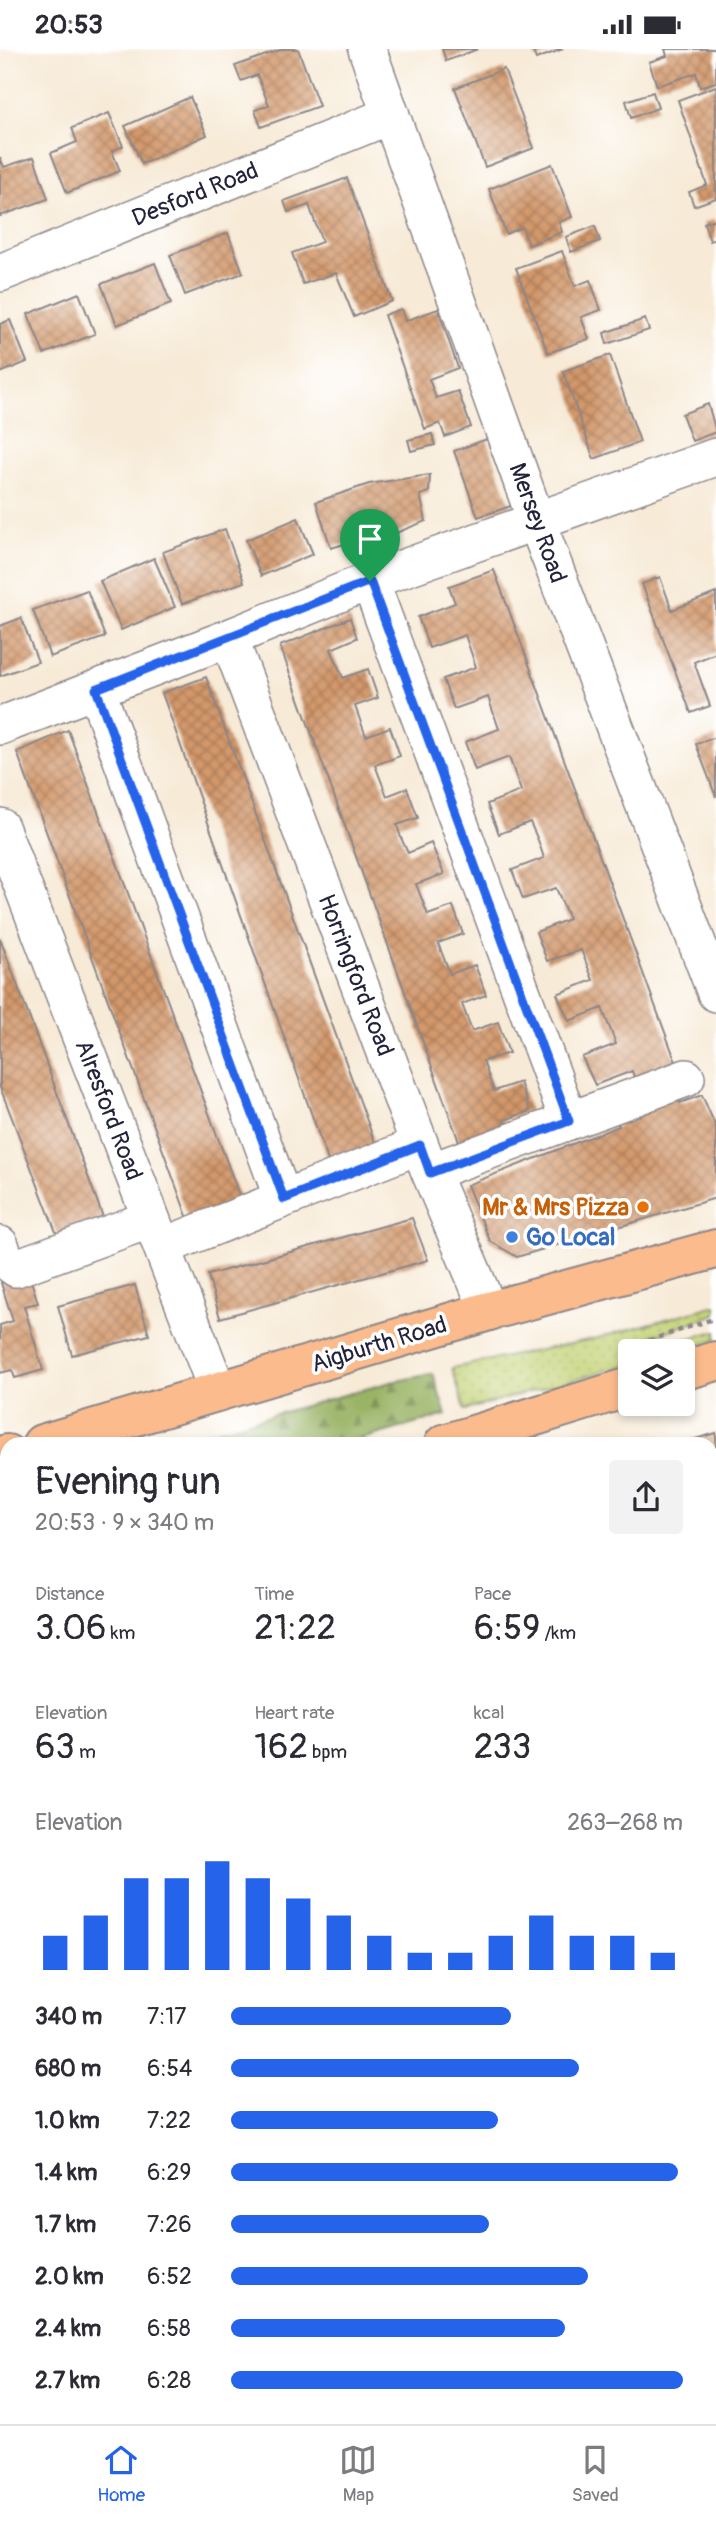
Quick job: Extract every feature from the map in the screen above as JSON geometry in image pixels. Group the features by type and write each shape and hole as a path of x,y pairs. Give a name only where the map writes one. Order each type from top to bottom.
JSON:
{"highway":[{"name":"Aigburth Road","path":"66,1437 489,1311 716,1249"},
{"path":"695,1367 716,1361"},
{"path":"472,1437 618,1391"}],"street":[{"name":"Mersey Road","path":"367,49 536,520 716,993"},
{"name":"Desford Road","path":"0,273 391,115"},
{"path":"0,726 370,581 716,457"},
{"path":"370,581 569,1121"},
{"name":"Horringford Road","path":"229,638 425,1159 489,1311"},
{"path":"96,689 284,1199"},
{"name":"Alresford Road","path":"0,827 218,1392"},
{"path":"0,1245 5,1260 16,1268 157,1233 569,1121 686,1078"}],"path":[{"path":"652,1339 716,1318"}],"green space":[{"path":"716,1305 716,1314 645,1339 618,1339 618,1367 465,1410 452,1368 598,1338"},
{"path":"716,1331 716,1340 695,1347 695,1339 687,1339"},
{"path":"433,1374 446,1415 369,1437 192,1437 391,1382"}],"building":[{"path":"283,49 298,49 319,106 261,127 255,110 269,105 257,75 241,81 235,66"},
{"path":"442,49 478,49 446,61"},
{"path":"532,49 563,49 536,59"},
{"path":"665,49 716,49 716,82 700,87 696,73 657,86 649,62 667,56"},
{"path":"504,69 534,148 485,167 455,88"},
{"path":"716,86 716,198 694,206 689,192 707,185 678,100"},
{"path":"653,92 658,108 631,118 626,101"},
{"path":"190,97 207,135 142,164 125,126"},
{"path":"109,113 123,146 112,151 120,171 67,193 51,153 77,142 72,128"},
{"path":"0,157 4,167 34,157 48,199 0,216"},
{"path":"552,164 572,217 559,222 562,232 529,245 522,227 506,234 489,189"},
{"path":"347,178 392,301 354,317 336,273 303,284 292,253 322,242 309,205 288,212 284,201"},
{"path":"716,219 716,239 710,241 704,223"},
{"path":"595,226 600,241 571,252 566,237"},
{"path":"228,233 243,273 185,295 170,255"},
{"path":"562,251 575,286 590,280 601,310 581,317 589,339 548,353 516,268"},
{"path":"155,263 171,304 117,325 101,284"},
{"path":"79,293 95,334 44,354 28,314"},
{"path":"401,309 405,321 438,309 458,368 429,379 436,398 458,391 471,427 445,437 440,423 425,429 384,315"},
{"path":"645,319 649,330 607,344 604,333"},
{"path":"10,320 27,362 0,373 0,324"},
{"path":"610,355 640,442 594,459 563,371"},
{"path":"708,404 716,432 692,441 682,414"},
{"path":"432,434 435,445 411,451 408,440"},
{"path":"487,439 511,506 478,517 454,451"},
{"path":"430,475 429,492 420,495 426,521 361,547 358,540 331,548 316,502 369,484"},
{"path":"298,518 313,554 261,576 246,540"},
{"path":"225,529 244,582 182,604 163,552"},
{"path":"154,558 175,607 121,630 100,581"},
{"path":"494,570 680,1073 638,1088 632,1071 595,1085 582,1057 616,1044 602,1008 569,1021 557,994 593,980 581,950 547,961 536,932 569,919 556,888 523,899 512,870 544,858 538,840 530,822 499,834 487,804 521,791 509,757 475,770 465,742 499,729 488,697 454,709 443,679 476,667 465,635 429,648 418,617 455,603 449,586"},
{"path":"660,577 672,610 716,593 716,653 694,662 710,706 691,713 642,584"},
{"path":"87,590 105,637 50,657 33,610"},
{"path":"21,618 38,662 0,676 0,626"},
{"path":"350,618 357,638 331,649 343,678 368,669 378,698 355,706 366,736 390,727 400,756 375,765 387,796 407,788 418,818 397,825 401,838 408,853 431,843 444,874 416,884 428,915 453,906 463,934 438,943 450,974 475,965 486,995 462,1004 472,1031 498,1022 509,1053 483,1061 494,1091 520,1082 530,1111 504,1120 509,1134 462,1150 280,646"},
{"path":"206,677 378,1151 331,1169 162,693"},
{"path":"68,730 243,1206 191,1227 17,752"},
{"path":"716,737 716,797 696,744"},
{"path":"0,938 107,1228 61,1245 0,1087"},
{"path":"674,1090 680,1103 702,1095 716,1127 716,1198 517,1257 490,1241 467,1185 619,1126 614,1113"},
{"path":"412,1218 428,1260 220,1318 208,1275"},
{"path":"29,1274 38,1303 24,1306 43,1370 15,1378 12,1370 0,1373 0,1325 13,1321 1,1283"},
{"path":"135,1285 149,1335 72,1355 58,1306"}],"place":[{"name":"Mr & Mrs Pizza","path":"643,1207"},
{"name":"Go Local","path":"512,1237"}],"route":[{"path":"370,581 569,1121 430,1173 420,1145 284,1199 96,689 370,581"}]}
